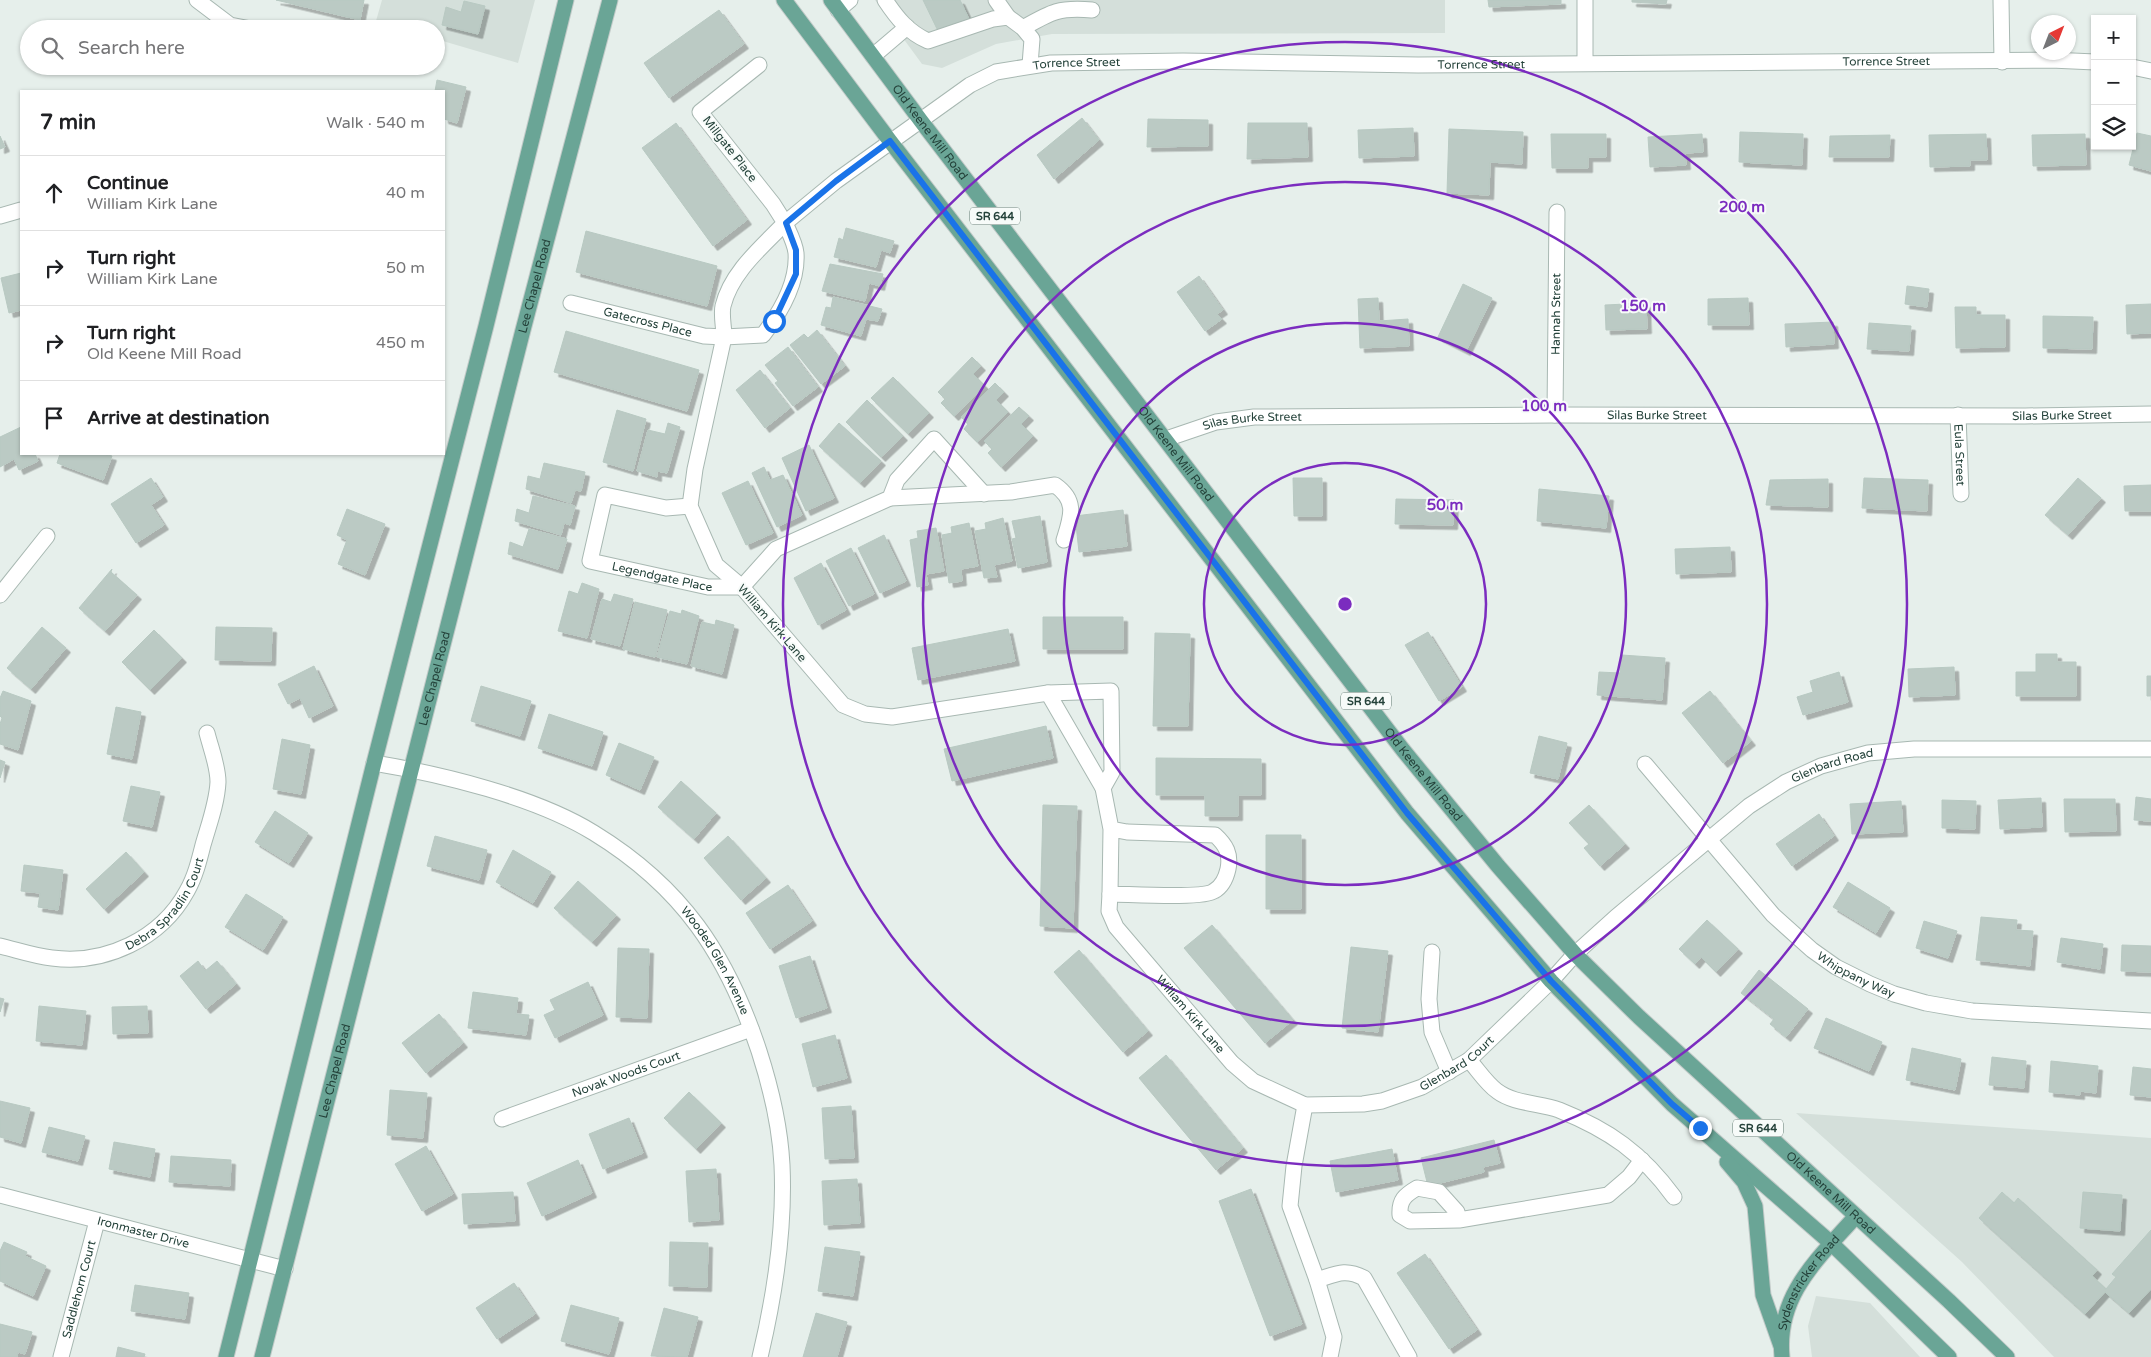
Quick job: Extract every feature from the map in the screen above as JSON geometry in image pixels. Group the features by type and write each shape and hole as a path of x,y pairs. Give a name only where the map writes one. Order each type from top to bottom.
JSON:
{"main road":[{"path":"226,1357 249,1260 308,1035 374,763 460,430 566,0"},
{"name":"Lee Chapel Road","path":"262,1357 523,330 610,0"},
{"name":"SR 644","path":"784,0 890,141 1407,813 1551,981 1672,1104 1831,1243 1949,1357"},
{"name":"Old Keene Mill Road","path":"834,5 1403,750 1498,866 1576,954 1639,1017 1949,1300 2007,1357"},
{"path":"1700,1128 1744,1182 1755,1206 1763,1295 1782,1351"},
{"name":"Sydenstricker Road","path":"1782,1351 1784,1320 1789,1301 1796,1287 1831,1243 1856,1216"}],"street":[{"path":"197,0 222,20"},
{"path":"834,5 850,0"},
{"path":"885,0 898,20 914,35 928,41 993,19 1008,18"},
{"path":"996,0 1008,18 1023,28 1032,39 1030,66"},
{"path":"1585,0 1586,63"},
{"path":"2001,0 2002,62"},
{"path":"1023,28 1054,11 1071,8 1092,10"},
{"path":"873,56 906,27"},
{"name":"Torrence Street","path":"890,141 978,81 996,72 1051,63 1183,61 1418,64 2002,62 2051,60 2091,62"},
{"name":"Millgate Place","path":"759,65 700,112 786,223"},
{"path":"2136,68 2151,70"},
{"path":"690,506 695,469 724,337 723,306 733,283 748,262 786,223 836,181 890,141"},
{"path":"0,216 20,210"},
{"name":"Hannah Street","path":"1555,415 1557,212"},
{"path":"724,337 763,335 774,321 796,274 796,250 786,223"},
{"name":"Gatecross Place","path":"571,303 704,336 724,337"},
{"name":"Silas Burke Street","path":"1166,439 1216,422 1254,418 1555,415 2151,414"},
{"name":"Eula Street","path":"1958,415 1961,494"},
{"path":"890,498 896,480 934,439 984,494"},
{"path":"742,587 776,549 890,498 1011,492 1055,485 1065,492 1070,501 1071,515 1064,540"},
{"name":"Legendgate Place","path":"690,506 666,508 605,495 590,561 708,587 742,587"},
{"name":"William Kirk Lane","path":"690,506 716,565 742,587 843,705 865,714 892,717 913,716 1048,693 1111,691 1112,772 1103,788"},
{"path":"0,596 47,536"},
{"name":"William Kirk Lane","path":"1048,693 1103,788 1111,829 1109,911 1116,927 1232,1063 1253,1081 1305,1105"},
{"name":"Debra Spradlin Court","path":"0,946 52,958 85,958 114,952 136,943 155,930 174,911 187,892 197,868 215,800 218,781 207,733"},
{"name":"Glenbard Road","path":"1576,954 1749,806 1786,782 1821,766 1868,754 1914,749 2151,749"},
{"name":"Wooded Glen Avenue","path":"374,763 411,769 472,785 547,809 592,831 632,858 655,877 691,917 716,952 734,985 752,1029 774,1104 782,1164 780,1251 771,1311 760,1357"},
{"name":"Whippany Way","path":"1645,764 1773,916 1812,950 1836,967 1894,994 1926,1003 1972,1011 2151,1021"},
{"path":"1110,894 1193,894 1213,892 1225,880 1230,859 1225,844 1215,835 1127,832 1111,829"},
{"path":"1432,952 1429,999 1432,1032 1449,1072"},
{"name":"Glenbard Court","path":"1305,1105 1363,1104 1382,1100 1422,1087 1449,1072 1469,1060 1551,981 1576,954"},
{"name":"Novak Woods Court","path":"502,1119 752,1029"},
{"path":"1469,1060 1498,1092 1508,1097 1557,1110 1603,1130 1642,1160 1659,1176 1674,1197"},
{"path":"1305,1105 1294,1166 1290,1206 1317,1280 1334,1337 1330,1357"},
{"path":"1459,1220 1608,1195 1629,1177 1642,1160"},
{"name":"Ironmaster Drive","path":"0,1195 285,1269"},
{"name":"Saddlehorn Court","path":"61,1357 97,1221"},
{"path":"1317,1280 1352,1272 1364,1278 1409,1357"}],"shaded area":[{"path":"382,0 535,0 518,63 445,42 445,20 376,20"},
{"path":"875,0 1445,0 1445,33 1052,34 996,44 942,68 922,64"},
{"path":"1796,1113 2151,1138 2151,1357 2054,1357 1962,1262"},
{"path":"1816,1296 1870,1303 1920,1357 1812,1357 1808,1326"}],"building":[{"path":"276,0 364,0 360,20"},
{"path":"923,0 960,0 969,19 939,33"},
{"path":"1488,0 1561,0 1561,4 1489,7"},
{"path":"1632,0 1667,0 1666,4 1632,2"},
{"path":"464,1 485,6 478,34 445,26 445,20 443,20 446,7 461,12"},
{"path":"719,10 744,44 669,98 644,63"},
{"path":"437,80 466,87 457,123 445,119 445,90 435,90"},
{"path":"1082,118 1099,140 1054,179 1037,155"},
{"path":"1148,119 1208,120 1208,146 1147,147"},
{"path":"676,123 747,220 713,246 642,148"},
{"path":"1248,123 1307,123 1308,157 1247,159"},
{"path":"1413,128 1414,156 1359,158 1358,130"},
{"path":"1449,129 1523,132 1522,164 1490,162 1489,195 1447,193"},
{"path":"1740,132 1803,134 1802,165 1739,162"},
{"path":"2137,133 2151,136 2151,171 2129,165 2133,150 2136,150"},
{"path":"1551,134 1606,134 1606,157 1588,157 1588,168 1552,168"},
{"path":"1702,134 1703,152 1685,153 1686,165 1650,167 1648,137"},
{"path":"1986,134 1987,160 1970,160 1970,166 1930,167 1929,135"},
{"path":"2085,134 2086,165 2033,166 2032,135"},
{"path":"1890,135 1889,157 1829,157 1830,136"},
{"path":"0,136 5,147 0,149"},
{"path":"846,228 894,241 890,253 881,250 876,267 834,257 839,238 843,240"},
{"path":"586,231 717,266 707,306 576,272"},
{"path":"830,264 883,274 880,286 869,283 865,301 822,291"},
{"path":"20,273 20,310 9,313 1,278"},
{"path":"1199,276 1223,310 1217,314 1222,319 1205,331 1177,292"},
{"path":"1463,284 1492,298 1466,351 1438,337"},
{"path":"1907,286 1929,289 1927,307 1905,304"},
{"path":"833,297 882,309 878,321 866,319 861,336 821,325 826,307 831,308"},
{"path":"1378,298 1379,321 1408,319 1409,346 1360,348 1358,299"},
{"path":"1748,298 1749,325 1708,325 1708,299"},
{"path":"1646,303 1647,329 1606,330 1605,305"},
{"path":"2151,304 2151,333 2127,334 2126,305"},
{"path":"1955,307 1976,307 1976,315 2005,315 2005,347 1956,348"},
{"path":"2043,316 2093,317 2092,349 2043,348"},
{"path":"1833,322 1834,344 1786,347 1785,324"},
{"path":"1869,323 1911,326 1909,351 1867,349"},
{"path":"817,330 845,366 821,384 790,345 804,334 808,338"},
{"path":"566,331 699,370 687,411 554,372"},
{"path":"788,347 818,387 793,406 775,383 778,381 765,365"},
{"path":"972,357 981,366 973,374 985,386 954,416 941,403 945,399 938,392"},
{"path":"760,370 790,408 765,428 736,390"},
{"path":"893,377 929,413 908,434 871,398"},
{"path":"995,383 1004,392 996,400 1008,412 977,442 964,429 968,424 961,417"},
{"path":"867,400 903,436 881,457 846,422"},
{"path":"1019,407 1029,416 1021,424 1033,436 1001,467 988,453 992,449 984,441"},
{"path":"617,410 646,419 633,471 603,462"},
{"path":"668,423 680,427 667,473 657,471 657,477 637,471 648,430 665,434"},
{"path":"839,423 881,461 860,483 819,446"},
{"path":"20,427 20,455 35,455 38,461 19,470 14,459 0,467 0,437"},
{"path":"809,445 834,498 806,511 782,458"},
{"path":"60,455 112,456 103,480 57,463"},
{"path":"544,463 585,472 581,491 575,490 571,503 526,489 528,476 540,479"},
{"path":"764,467 770,480 783,475 802,515 777,527 752,473"},
{"path":"151,478 163,497 151,505 164,525 136,543 111,504"},
{"path":"1293,478 1322,478 1322,516 1294,516"},
{"path":"1864,478 1928,480 1927,511 1862,508"},
{"path":"2078,478 2101,498 2068,535 2045,515"},
{"path":"1828,479 1828,507 1766,505 1770,480"},
{"path":"748,481 773,533 746,545 722,493"},
{"path":"2151,485 2151,511 2125,511 2124,486"},
{"path":"1539,489 1609,496 1606,528 1537,521"},
{"path":"533,496 575,506 570,525 564,523 561,535 515,521 517,509 529,513"},
{"path":"1396,499 1454,500 1453,525 1395,524"},
{"path":"347,509 385,524 365,575 338,564 347,540 337,535"},
{"path":"1123,510 1127,546 1079,552 1075,516"},
{"path":"1040,516 1047,562 1018,568 1012,539 1016,538 1012,521"},
{"path":"1003,518 1012,561 994,565 997,577 984,578 975,531 986,529 985,523"},
{"path":"969,523 978,566 961,569 962,581 949,583 942,535 952,533 951,527"},
{"path":"936,528 944,571 926,574 928,585 917,587 910,540 918,538 917,531"},
{"path":"529,529 567,539 558,569 508,554 510,542 523,547"},
{"path":"884,535 906,581 880,593 858,548"},
{"path":"1730,547 1731,572 1676,574 1675,549"},
{"path":"851,548 874,594 849,606 826,561"},
{"path":"821,563 846,610 818,625 794,578"},
{"path":"112,569 111,572 137,595 105,631 79,608"},
{"path":"582,583 599,589 587,638 558,631 569,591 578,594"},
{"path":"614,594 633,599 620,646 591,639 602,599 611,602"},
{"path":"635,602 667,610 655,657 623,649"},
{"path":"682,610 699,616 687,664 657,657 670,611 681,614"},
{"path":"1043,617 1123,617 1123,649 1043,649"},
{"path":"716,620 734,625 722,674 691,666 702,622 715,625"},
{"path":"42,627 66,648 31,689 7,668"},
{"path":"216,627 272,628 271,661 215,660"},
{"path":"1008,629 1015,661 918,680 912,648"},
{"path":"154,630 182,658 150,690 122,662"},
{"path":"1428,632 1462,687 1439,701 1405,645"},
{"path":"1155,633 1190,634 1188,726 1153,726"},
{"path":"2036,654 2057,654 2057,662 2076,662 2076,696 2016,696 2016,672 2036,672"},
{"path":"1622,655 1665,658 1662,700 1597,695 1599,672 1620,673"},
{"path":"314,666 333,706 309,718 300,698 288,704 278,684"},
{"path":"1954,667 1955,695 1909,697 1908,669"},
{"path":"1839,672 1848,702 1803,715 1797,697 1813,692 1810,681"},
{"path":"2147,676 2151,676 2151,696 2147,696"},
{"path":"481,686 531,701 520,736 471,721"},
{"path":"3,691 31,701 18,750 0,744 0,724 2,718 0,716 0,698"},
{"path":"1710,691 1751,741 1723,763 1682,713"},
{"path":"116,707 141,712 132,759 107,754"},
{"path":"549,714 603,732 592,766 538,748"},
{"path":"1046,726 1053,758 952,781 944,749"},
{"path":"1539,736 1567,743 1558,779 1530,773"},
{"path":"282,739 310,745 301,794 273,789"},
{"path":"619,743 654,757 640,790 606,775"},
{"path":"1156,758 1261,759 1261,795 1238,795 1238,816 1205,816 1205,795 1156,795"},
{"path":"0,760 5,762 0,778"},
{"path":"681,781 716,813 694,839 658,807"},
{"path":"131,786 160,792 152,827 123,821"},
{"path":"2136,797 2151,799 2151,821 2134,820"},
{"path":"2041,798 2042,827 2000,829 1998,800"},
{"path":"2064,799 2115,799 2116,831 2065,832"},
{"path":"1942,800 1976,801 1975,829 1942,828"},
{"path":"1901,801 1903,832 1852,834 1850,804"},
{"path":"1043,805 1077,806 1073,928 1040,926"},
{"path":"1589,805 1625,844 1600,866 1584,848 1589,844 1569,823"},
{"path":"275,811 308,833 289,863 255,842"},
{"path":"1819,814 1834,836 1792,866 1776,844"},
{"path":"1266,835 1301,835 1301,909 1266,909"},
{"path":"435,836 487,850 479,880 427,866"},
{"path":"728,836 766,878 741,900 704,858"},
{"path":"513,850 551,872 533,903 496,882"},
{"path":"126,852 144,872 104,909 86,889"},
{"path":"24,865 63,870 58,910 38,907 40,893 21,891"},
{"path":"578,881 616,915 592,942 554,908"},
{"path":"1848,882 1890,908 1876,933 1833,907"},
{"path":"788,885 812,921 770,949 746,913"},
{"path":"246,894 283,917 263,950 225,927"},
{"path":"1981,917 2017,920 2016,930 2033,931 2030,966 1976,960"},
{"path":"1707,920 1738,949 1716,972 1701,957 1695,964 1679,949"},
{"path":"1924,921 1957,931 1948,958 1916,948"},
{"path":"1212,925 1293,1020 1265,1043 1184,948"},
{"path":"2061,938 2103,944 2100,969 2057,962"},
{"path":"2122,945 2151,946 2151,972 2121,971"},
{"path":"1351,947 1388,951 1378,1032 1342,1028"},
{"path":"618,948 649,949 647,1018 616,1017"},
{"path":"1079,950 1148,1031 1123,1052 1054,972"},
{"path":"810,956 827,1008 796,1018 779,966"},
{"path":"198,961 205,971 217,961 236,984 206,1009 180,976"},
{"path":"1759,970 1808,1009 1786,1037 1770,1024 1774,1019 1741,993"},
{"path":"588,982 603,1015 555,1038 544,1015 555,1010 550,1000"},
{"path":"473,992 518,998 516,1014 529,1015 526,1035 468,1028"},
{"path":"0,998 4,999 0,1012"},
{"path":"39,1006 86,1011 82,1045 36,1041"},
{"path":"147,1006 148,1033 113,1034 112,1007"},
{"path":"439,1014 463,1043 426,1073 402,1043"},
{"path":"1826,1018 1882,1042 1869,1071 1814,1048"},
{"path":"835,1035 847,1078 813,1087 802,1044"},
{"path":"1912,1048 1961,1059 1955,1090 1906,1080"},
{"path":"1166,1055 1243,1148 1216,1170 1139,1078"},
{"path":"1992,1057 2026,1061 2024,1088 1989,1085"},
{"path":"2051,1061 2098,1066 2096,1093 2080,1091 2080,1095 2049,1092"},
{"path":"2133,1067 2151,1069 2151,1097 2130,1095"},
{"path":"390,1090 427,1093 423,1138 387,1135"},
{"path":"689,1092 721,1123 696,1149 664,1118"},
{"path":"0,1101 30,1108 21,1143 0,1137"},
{"path":"851,1106 854,1158 825,1159 822,1108"},
{"path":"629,1118 643,1153 603,1169 589,1134"},
{"path":"49,1127 85,1136 78,1161 42,1152"},
{"path":"1494,1140 1500,1163 1483,1167 1484,1172 1428,1186 1421,1158"},
{"path":"114,1142 155,1149 150,1177 109,1169"},
{"path":"426,1146 453,1194 422,1211 395,1164"},
{"path":"1392,1149 1398,1180 1336,1192 1330,1161"},
{"path":"171,1156 231,1160 230,1186 169,1182"},
{"path":"578,1160 592,1193 542,1216 527,1183"},
{"path":"716,1169 719,1220 689,1222 686,1171"},
{"path":"857,1179 860,1223 824,1225 822,1181"},
{"path":"1251,1189 1302,1324 1270,1336 1219,1201"},
{"path":"513,1192 515,1221 464,1224 462,1194"},
{"path":"2002,1192 2014,1203 2018,1198 2097,1270 2092,1276 2106,1289 2116,1277 2112,1274 2151,1230 2151,1289 2129,1313 2105,1292 2085,1314 1979,1218"},
{"path":"2083,1192 2122,1195 2120,1231 2080,1228"},
{"path":"4,1242 27,1252 25,1256 46,1266 33,1296 0,1281 0,1251"},
{"path":"670,1242 708,1243 707,1287 669,1286"},
{"path":"825,1247 860,1252 853,1296 818,1291"},
{"path":"1425,1254 1477,1330 1449,1349 1397,1273"},
{"path":"514,1283 535,1314 497,1339 476,1308"},
{"path":"135,1285 189,1293 185,1319 131,1311"},
{"path":"571,1305 619,1318 609,1354 561,1341"},
{"path":"664,1308 698,1317 687,1357 651,1356"},
{"path":"816,1313 847,1322 837,1357 803,1357"},
{"path":"0,1324 32,1332 25,1354 18,1352 17,1357 0,1357"},
{"path":"118,1347 145,1354 144,1357 116,1357"}],"route":[{"path":"774,321 796,274 796,250 786,223 836,181 890,141 1407,813 1551,981 1672,1104 1700,1128"}]}
